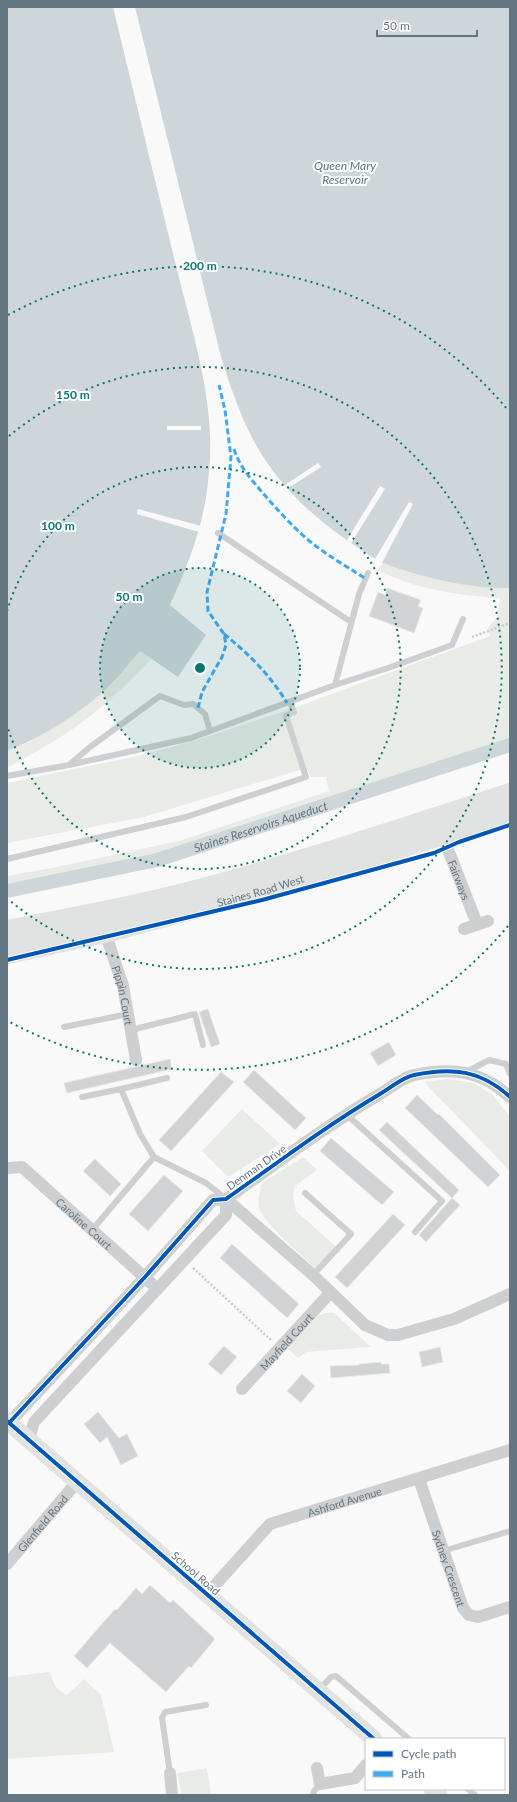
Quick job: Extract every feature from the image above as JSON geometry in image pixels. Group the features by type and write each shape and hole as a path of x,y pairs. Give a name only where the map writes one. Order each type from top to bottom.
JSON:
{"highway":[{"name":"Staines Road West","path":"7,931 137,905 212,886 348,846 510,794"},
{"name":"Staines Road West","path":"7,953 105,932 266,889 510,813"}],"main road":[{"name":"School Road","path":"8,1422 373,1738"}],"street":[{"name":"Fairways","path":"442,834 482,922 464,929"},
{"name":"Pippin Court","path":"105,932 117,966 128,1014 136,1060"},
{"name":"Denman Drive","path":"8,1422 145,1277 213,1200 226,1199 346,1114 412,1075 449,1070 476,1075 498,1086 510,1097"},
{"name":"Caroline Court","path":"9,1168 22,1167 157,1288"},
{"name":"Denman Drive","path":"29,1440 34,1422 226,1215 226,1199"},
{"name":"Denman Drive","path":"226,1199 313,1275 365,1325 388,1335 398,1335 454,1318 510,1294"},
{"name":"Mayfield Court","path":"242,1389 330,1292"},
{"name":"Ashford Avenue","path":"207,1594 270,1524 510,1450"},
{"name":"Sydney Crescent","path":"419,1479 463,1608 469,1615 478,1617 510,1607"},
{"name":"Glenfield Road","path":"7,1564 77,1482"},
{"path":"317,1768 320,1784 355,1778 365,1766"},
{"path":"170,1773 172,1795"}],"lane":[{"path":"218,533 351,622"},
{"path":"335,685 359,594 368,573"},
{"path":"7,776 69,765 191,738 335,685 452,645 463,619"},
{"path":"69,765 90,747 160,696 184,705 193,704 204,714 210,731"},
{"path":"7,859 186,817 306,777 286,716 294,712 290,702"},
{"path":"64,1027 128,1014"},
{"path":"131,1030 195,1014 203,1045"},
{"path":"464,1073 489,1060 506,1064 510,1074"},
{"path":"82,1097 166,1078"},
{"path":"121,1089 140,1134 154,1157 206,1183 226,1199"},
{"path":"346,1114 442,1201 415,1232"},
{"path":"92,1230 154,1157"},
{"path":"305,1192 351,1234 313,1275"},
{"path":"444,1551 510,1531"},
{"path":"318,1691 332,1677 336,1676 408,1738"},
{"path":"170,1773 162,1718 165,1712 206,1705"},
{"path":"313,1795 314,1791 320,1784"}],"path":[{"path":"472,637 510,623"},
{"path":"184,1259 280,1348"}],"shaded area":[{"path":"382,563 461,584 494,588 510,588 510,740 159,855 7,886 7,876 179,841 329,791 326,777 311,777 306,768 144,817 7,843 7,783 143,755 200,739 299,706 490,636 488,628 498,616 500,598 453,593 422,587 392,577 378,570"},
{"path":"140,651 151,659 98,710 54,741 26,758 7,767 7,751 31,741 103,691"},
{"path":"447,1079 474,1083 494,1096 509,1116 510,1171 424,1082"},
{"path":"242,1109 280,1144 228,1177 202,1151"},
{"path":"303,1157 317,1170 295,1186 293,1197 296,1211 341,1251 315,1268 268,1222 262,1215 258,1205 262,1183"},
{"path":"325,1313 334,1313 371,1347 306,1352 298,1358 288,1349 289,1346 318,1316"},
{"path":"50,1672 56,1686 60,1691 67,1695 84,1679 101,1695 114,1752 7,1759 7,1677"},
{"path":"207,1768 211,1795 182,1795 177,1773"}],"water":[{"path":"7,7 113,7 202,370 209,421 210,446 207,491 196,541 170,605 206,635 178,677 140,651 103,692 81,710 45,733 7,751"},
{"name":"Queen Mary Reservoir","path":"135,7 510,7 510,588 495,588 445,581 413,573 383,563 330,528 293,494 271,469 249,432 221,357"}],"pier":[{"path":"167,426 201,426 201,430 167,430"},
{"path":"318,463 321,467 287,489 285,485"},
{"path":"380,486 385,489 351,543 347,540"},
{"path":"409,502 413,504 382,563 375,559"},
{"path":"138,509 201,526 199,532 137,514"}],"building":[{"path":"387,588 421,600 418,606 423,608 414,633 369,616 378,592 385,595"},
{"path":"208,1009 220,1044 211,1047 199,1012"},
{"path":"389,1042 396,1055 378,1066 370,1053"},
{"path":"170,1059 172,1069 67,1093 64,1083"},
{"path":"254,1070 306,1118 295,1130 243,1082"},
{"path":"221,1072 234,1082 171,1151 159,1140"},
{"path":"417,1095 438,1115 439,1114 500,1175 488,1187 405,1108"},
{"path":"387,1122 459,1190 452,1198 379,1130"},
{"path":"331,1138 394,1192 382,1205 320,1151"},
{"path":"95,1159 121,1184 110,1196 83,1171"},
{"path":"164,1175 183,1191 148,1231 129,1214"},
{"path":"452,1198 460,1205 426,1242 419,1235"},
{"path":"393,1214 405,1225 347,1288 335,1277"},
{"path":"232,1244 299,1304 287,1318 220,1258"},
{"path":"224,1346 237,1357 221,1375 208,1364"},
{"path":"440,1347 443,1362 422,1367 419,1352"},
{"path":"381,1362 381,1364 389,1364 390,1373 331,1378 330,1366 359,1365"},
{"path":"302,1374 315,1386 301,1403 287,1391"},
{"path":"98,1412 119,1438 127,1434 138,1456 121,1465 107,1437 100,1443 84,1424"},
{"path":"150,1585 170,1603 173,1600 215,1639 191,1668 189,1666 166,1692 110,1643 87,1668 74,1656 115,1609 117,1610 136,1588 142,1594"}],"waterway":[{"name":"Staines Reservoirs Aqueduct","path":"7,891 157,860 510,745"}],"marked path":[{"path":"198,708 202,692 222,657 226,645 224,634 208,611 207,592 226,514 231,457 225,410 219,385"},
{"path":"234,449 242,467 295,528 321,550 366,579"},
{"path":"224,634 242,649 258,666 274,684 287,703"}],"cycle path":[{"path":"7,960 262,900 434,853 459,842 510,825"},
{"path":"9,1423 145,1277 213,1200 226,1199 340,1119 410,1076 441,1071 465,1073 488,1081 510,1097"},
{"path":"7,1421 373,1738"}]}
